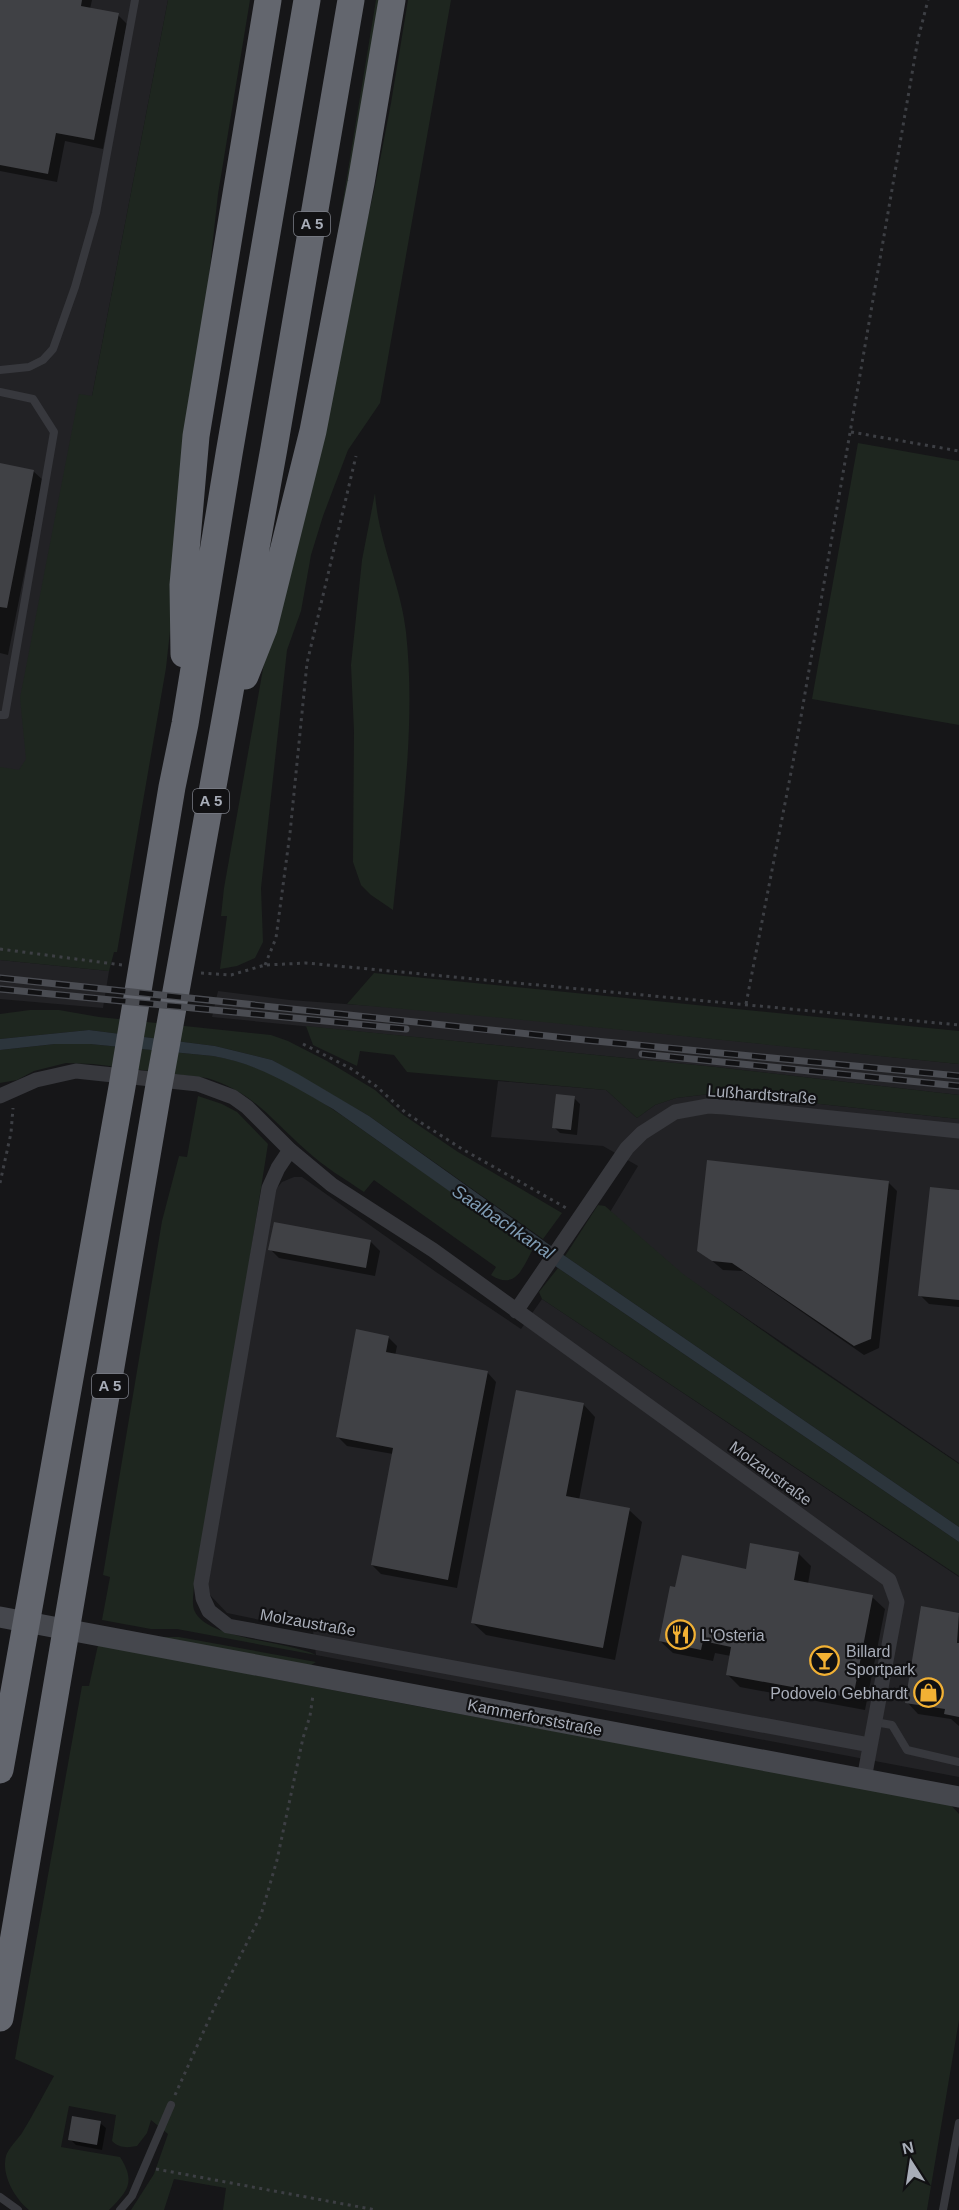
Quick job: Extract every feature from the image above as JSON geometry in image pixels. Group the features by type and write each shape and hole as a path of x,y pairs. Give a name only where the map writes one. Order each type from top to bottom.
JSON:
{"highway":[{"name":"A 5","path":"258,0 258,54"},
{"name":"A 5","path":"185,724 183,585 195,447 268,0"},
{"name":"A 5","path":"0,1770 122,1087 134,960 185,724 307,0"},
{"name":"A 5","path":"0,2019 74,1589 153,1085 189,964 224,727 351,0"},
{"path":"224,727 264,628 312,431 360,183 392,0"}],"street":[{"name":"Molzaustraße","path":"0,1096 36,1080 76,1071 153,1085 198,1084 233,1097 247,1107 290,1150 332,1185 433,1250 889,1580 897,1602 864,1779"},
{"name":"Lußhardtstraße","path":"516,1311 627,1148 654,1124 675,1112 688,1108 725,1107 959,1131"},
{"name":"Molzaustraße","path":"290,1150 269,1188 219,1469 201,1584 203,1598 209,1611 228,1626 870,1745"},
{"name":"Kammerforststraße","path":"0,1617 959,1797"}],"lane":[{"path":"0,370 29,367 43,360 53,349 75,287 96,213 135,0"},
{"path":"0,392 33,399 54,432 4,715 0,715"},
{"path":"874,1722 892,1725 907,1750 959,1762"},
{"path":"120,2210 132,2196 171,2105"},
{"path":"943,2210 959,2123"},
{"path":"0,2197 18,2210"}],"path":[{"path":"746,1004 794,757 916,51 928,0"},
{"path":"851,432 959,451"},
{"path":"265,965 276,938 290,833 307,663 356,456"},
{"path":"0,949 134,960"},
{"path":"189,964 231,975 265,965 306,963 959,1025"},
{"path":"303,1044 350,1068 376,1086 406,1113 462,1149 580,1215"},
{"path":"0,1183 11,1133 16,1089"},
{"path":"171,2105 183,2073 261,1915 277,1860 303,1738 310,1716 316,1676"},
{"path":"145,2167 376,2210"}],"shaded area":[{"path":"0,0 168,0 92,396 41,769 0,803"},
{"path":"168,0 250,0 218,194 166,668 117,952 114,952 109,971 0,960 0,767 19,770 26,759 20,698 79,394 92,396"},
{"path":"376,0 383,0 325,310"},
{"path":"408,0 451,0 380,403 348,450 323,516 311,555 301,611 287,650 261,888 263,942 255,958 237,966 220,969 227,916 221,916 224,888 266,652 374,191"},
{"path":"858,443 959,461 959,725 812,699"},
{"path":"375,493 380,528 403,615 409,667 407,771 393,910 361,885 353,862 354,731 351,665 362,560"},
{"path":"0,960 109,971 103,1008 0,999"},
{"path":"374,973 959,1031 959,1064 347,1004"},
{"path":"218,991 290,1000 442,1011 959,1064 959,1095 716,1067 212,1017"},
{"path":"30,1010 59,1010 99,1017 271,1035 288,1041 375,1090 402,1114 458,1152 562,1213 543,1239 369,1116 272,1060 215,1046 89,1030 0,1039 0,1014"},
{"path":"306,1026 716,1067 959,1095 959,1119 718,1093 676,1098 655,1105 637,1118 606,1090 407,1072 394,1055 360,1051 357,1066 313,1045"},
{"path":"55,1044 90,1044 213,1056 262,1070 286,1081 330,1108 533,1249 518,1275 513,1279 500,1279 491,1275 496,1267 374,1180 364,1192 327,1168 262,1109 238,1091 207,1078 93,1064 66,1063 34,1071 17,1080 0,1083 0,1050"},
{"path":"498,1081 606,1090 637,1118 655,1105 676,1098 718,1093 959,1119 959,1463 683,1275 610,1212 638,1166 603,1146 491,1137"},
{"path":"198,1096 237,1112 268,1144 194,1584 194,1609 203,1621 216,1629 316,1655 177,1629 151,1629 102,1620 110,1577 103,1575 162,1221 179,1156 187,1157"},
{"path":"294,1177 302,1177 521,1329 542,1299 959,1577 959,1777 316,1655 313,1631 227,1613 210,1595 208,1585 272,1194 282,1182"},
{"path":"598,1205 605,1206 683,1274 959,1464 959,1527 565,1256"},
{"path":"558,1268 959,1542 959,1576 542,1299 539,1292"},
{"path":"160,1637 179,1637 316,1662 311,1665 297,1664"},
{"path":"98,1645 950,1804 959,1814 959,2020 927,2210 223,2210 226,2188 174,2179 164,2210 131,2210 154,2174 168,2134 151,2120 147,2133 137,2146 120,2146 112,2141 116,2115 69,2106 61,2147 120,2157 128,2173 128,2186 109,2210 29,2210 19,2200 7,2179 6,2156 22,2133 54,2076 15,2059 82,1686 89,1686"}],"water":[{"name":"Saalbachkanal","path":"89,1030 215,1046 272,1060 298,1074 369,1116 565,1256 959,1527 959,1542 558,1268 333,1109 275,1077 245,1064 213,1056 90,1044 55,1044 0,1050 0,1039"}],"building":[{"path":"0,0 82,0 81,6 119,13 94,140 56,133 48,174 0,165"},
{"path":"0,463 34,470 7,608 0,607"},
{"path":"556,1094 575,1096 571,1130 552,1128"},
{"path":"707,1160 889,1181 871,1339 854,1346 732,1263 712,1261 697,1251"},
{"path":"930,1187 959,1190 959,1300 918,1296"},
{"path":"274,1222 371,1240 366,1268 268,1250"},
{"path":"356,1329 389,1336 386,1352 488,1371 448,1580 371,1565 393,1448 336,1437"},
{"path":"516,1390 584,1403 566,1496 630,1508 603,1648 471,1623"},
{"path":"750,1543 799,1552 794,1580 873,1595 853,1698 726,1675 731,1647 703,1641 701,1650 659,1641 670,1586 675,1587 682,1555 746,1569"},
{"path":"921,1606 959,1613 957,1643 959,1643 959,1717 944,1714 945,1709 905,1703"},
{"path":"72,2116 101,2121 97,2145 68,2140"}],"railway":[{"path":"0,978 585,1040 959,1076"},
{"path":"0,989 406,1029"},
{"path":"642,1054 959,1086"}],"place":[{"name":"L'Osteria","path":"680,1635"},
{"name":"Billard Sportpark","path":"825,1660"},
{"name":"Podovelo Gebhardt","path":"929,1693"}]}
